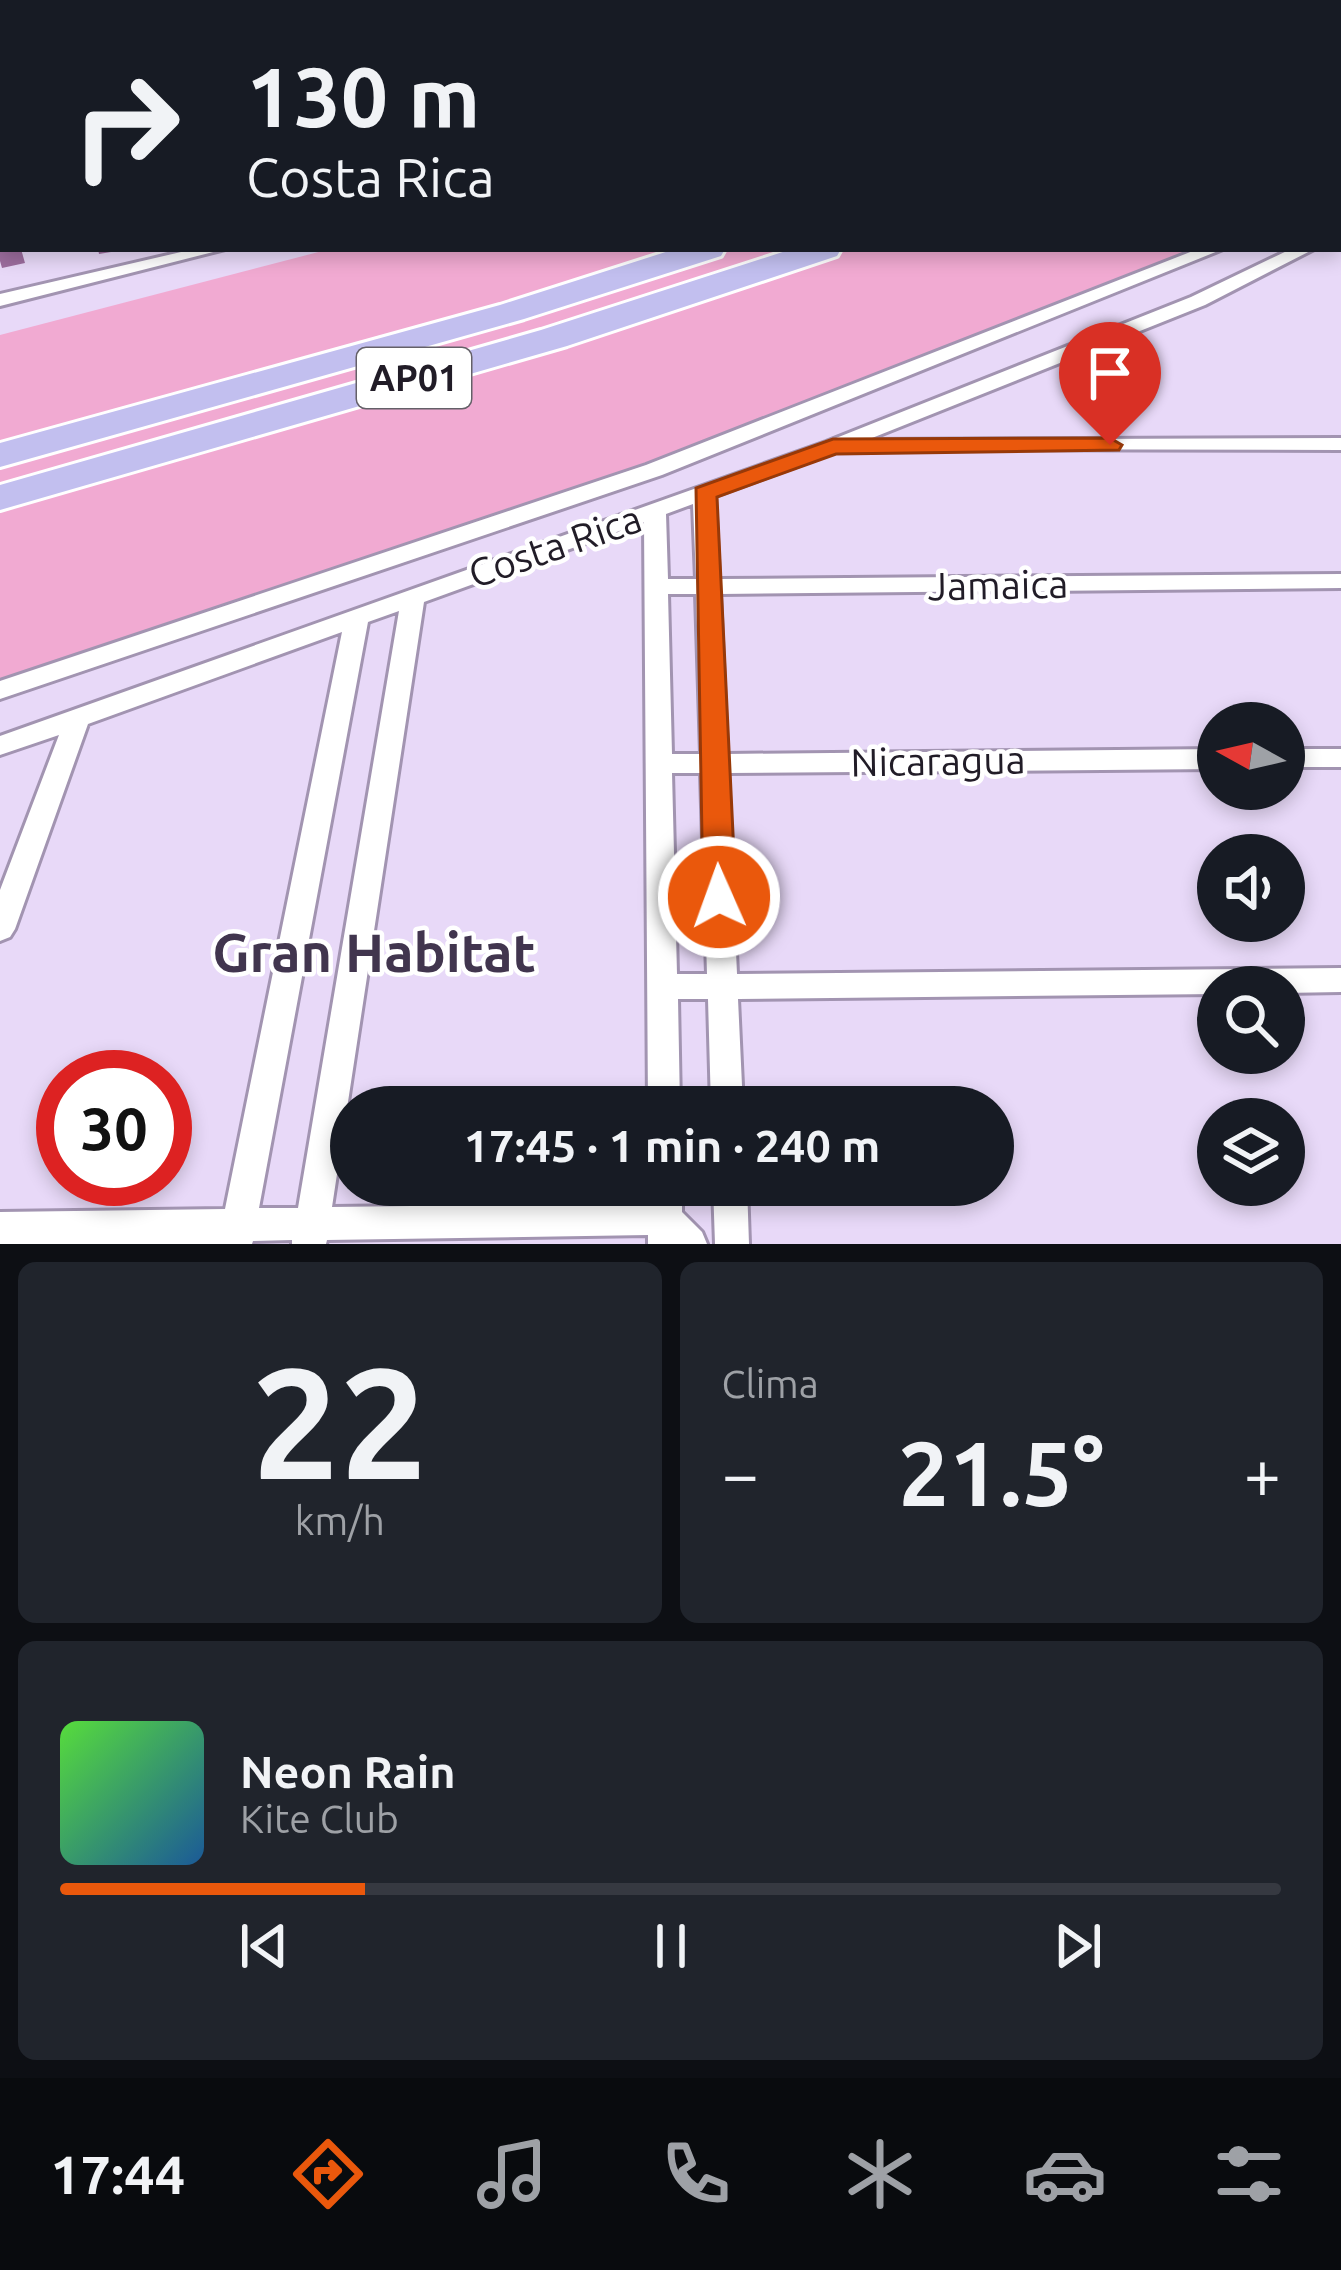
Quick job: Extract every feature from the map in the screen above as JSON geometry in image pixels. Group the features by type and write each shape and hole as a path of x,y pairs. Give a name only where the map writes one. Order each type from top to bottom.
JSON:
{"highway":[{"name":"AP01","path":"0,455 512,312 700,252"},
{"name":"AP01","path":"0,498 554,338 816,252"}],"street":[{"path":"0,300 190,252"},
{"name":"Costa Rica","path":"0,690 654,470 1206,252"},
{"name":"Costa Rica","path":"3,752 413,596 833,446 1198,301 1299,252"},
{"path":"833,446 1341,444"},
{"path":"704,493 726,1086"},
{"path":"655,512 664,1086"},
{"name":"Jamaica","path":"656,587 1341,581"},
{"path":"311,1234 413,596"},
{"path":"236,1234 357,617"},
{"path":"0,929 77,720"},
{"path":"1305,758 1341,758"},
{"name":"Nicaragua","path":"658,764 1197,759"},
{"path":"662,987 1341,980"},
{"path":"731,1206 732,1244"},
{"path":"0,1228 311,1234 671,1223"}],"shaded area":[{"path":"318,252 1207,252 815,410 0,690 0,335"}],"district":[{"name":"Gran Habitat","path":"374,953"}],"route":[{"path":"719,897 704,493 833,446 1110,445"}]}
